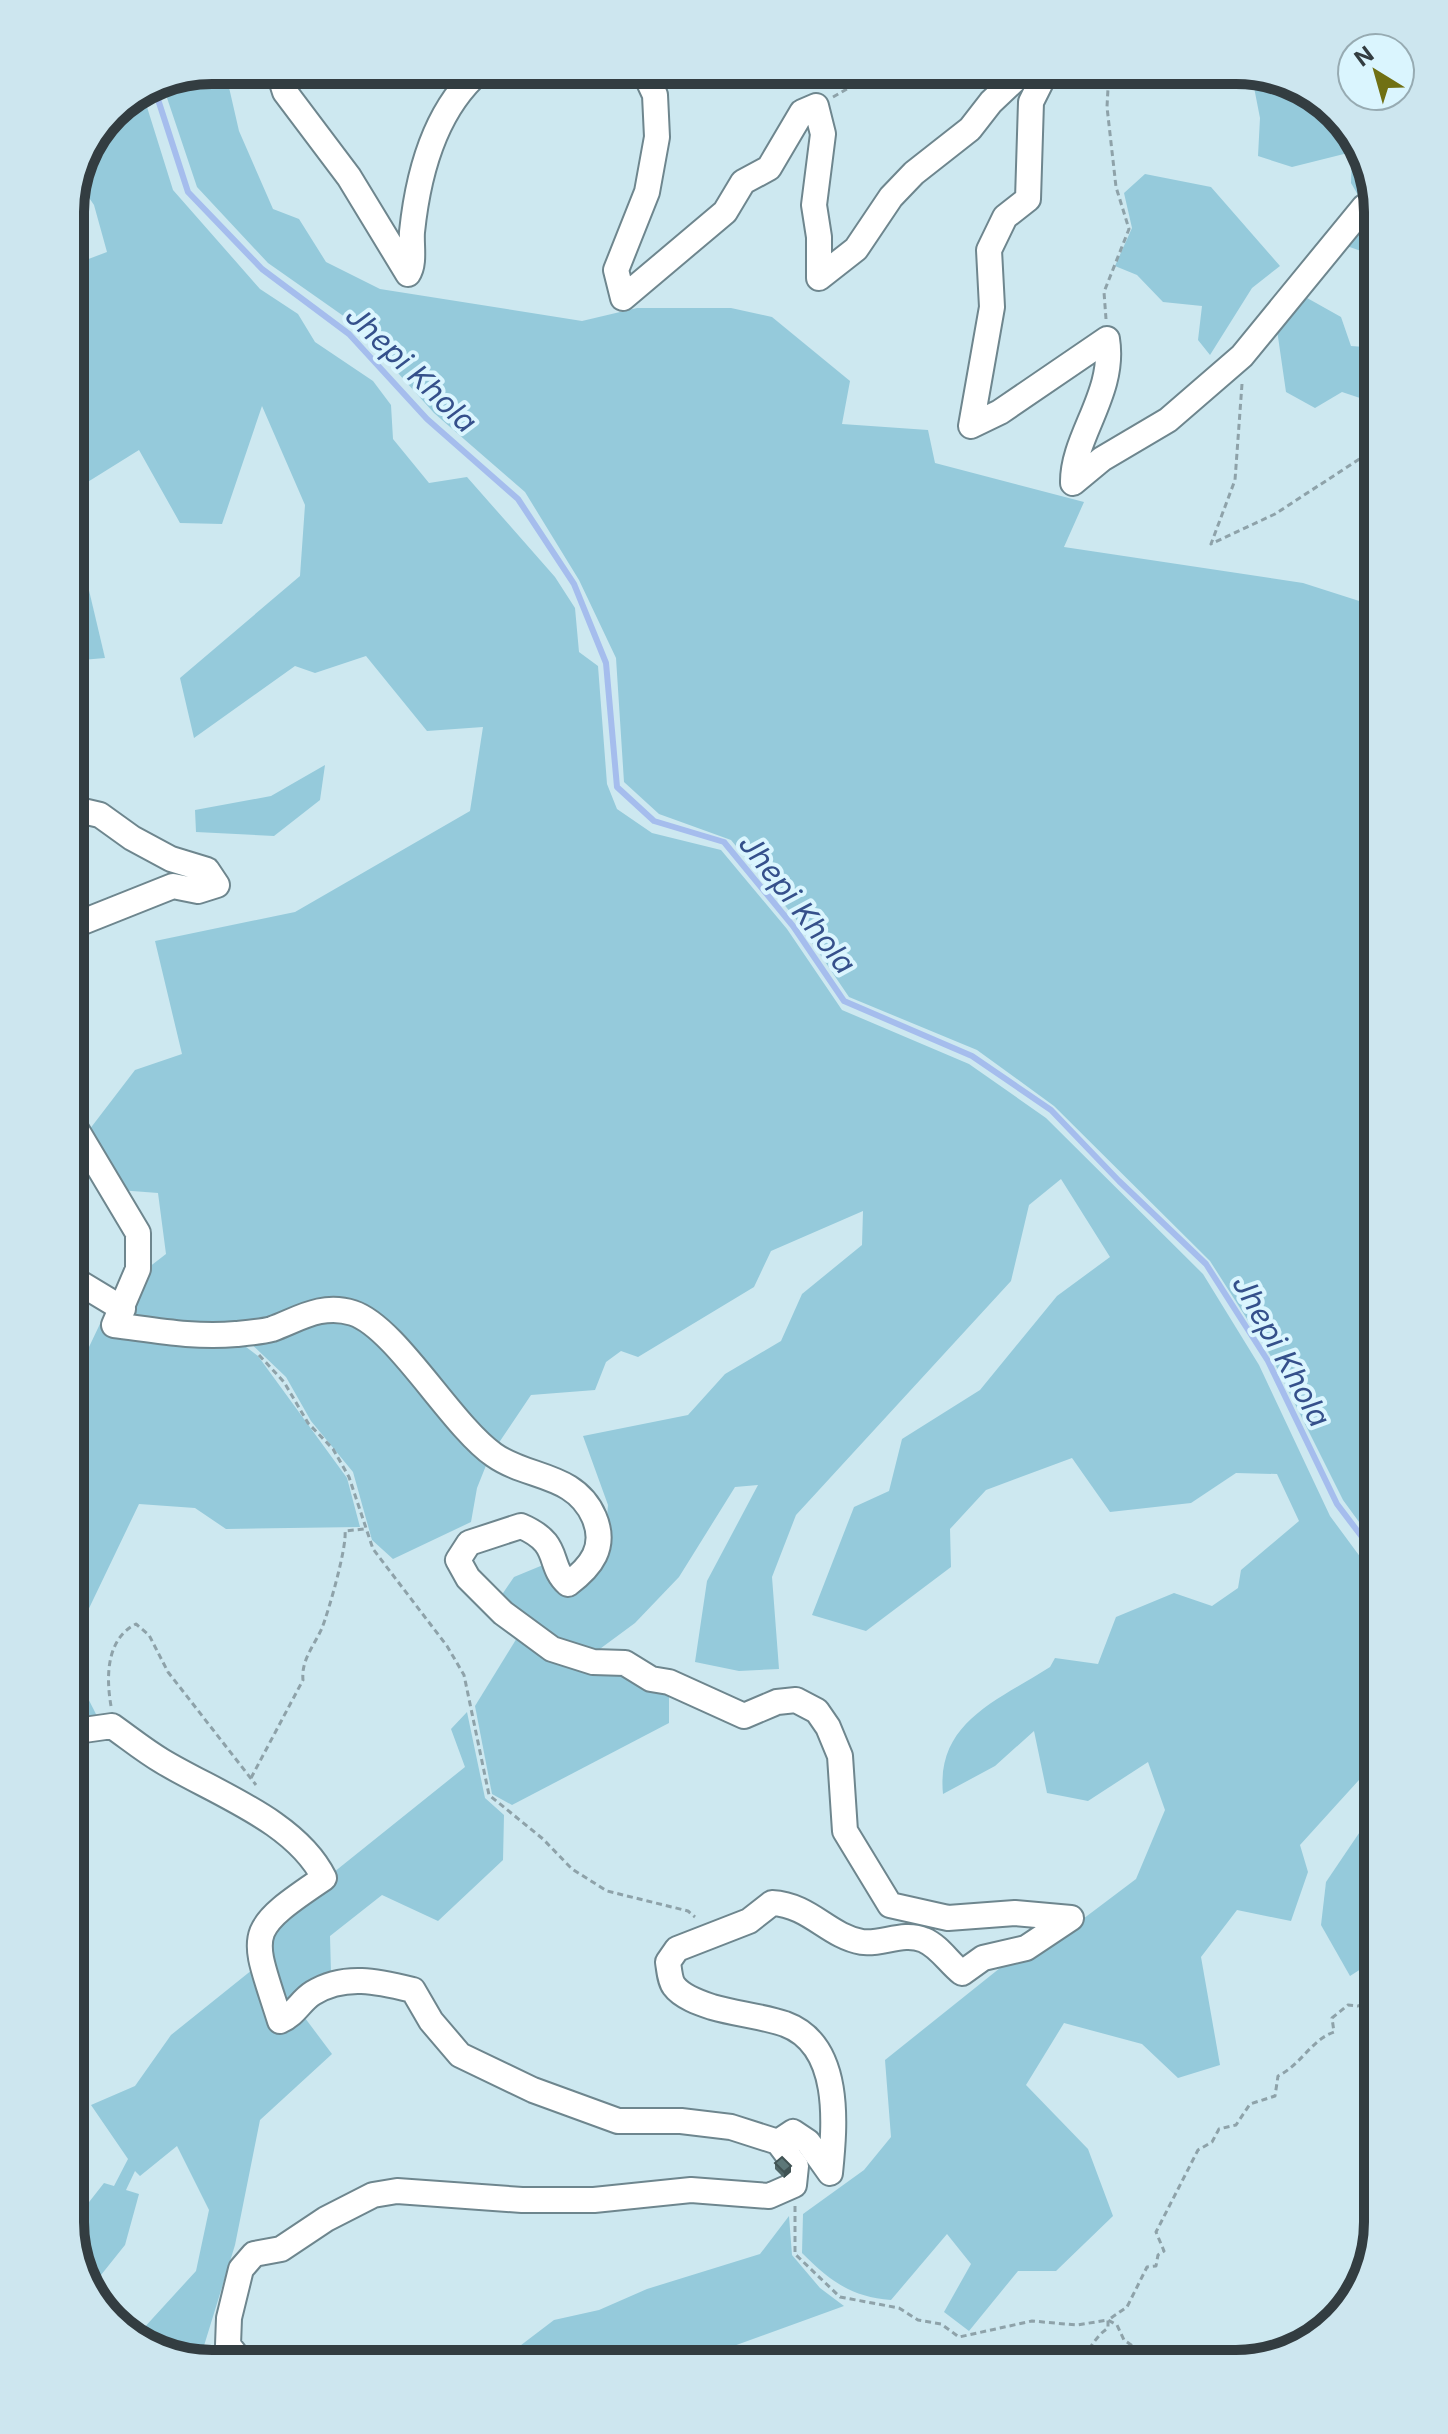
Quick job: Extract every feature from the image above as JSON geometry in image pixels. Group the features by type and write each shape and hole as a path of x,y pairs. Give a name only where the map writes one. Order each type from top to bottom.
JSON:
{"street":[{"path":"282,84 285,92 349,177 408,274 421,179 434,136 465,84"},
{"path":"650,84 655,95 657,137 647,192 616,270 623,298 725,212 743,182 769,168 802,112 816,106 823,134 814,205 819,237 819,278 856,249 891,197 914,173 970,129 1010,84"},
{"path":"1040,84 1031,102 1028,199 1005,217 989,250 992,307 971,426 1000,412 1107,339 1109,351 1103,394 1073,483 1102,459 1168,420 1242,356 1364,207"},
{"path":"84,811 100,815 158,852 207,870 217,885 198,891 173,886 84,921"},
{"path":"84,1142 138,1233 138,1269 114,1325 195,1335 233,1334 270,1330 299,1316 327,1309 355,1313 381,1331 460,1423 493,1455 565,1483 584,1500 599,1534 596,1556 586,1570 568,1584 560,1576 557,1559 547,1543 521,1526 469,1543 458,1560 468,1578 493,1604 552,1649 593,1662 625,1663 651,1679 669,1682 744,1716 777,1702 796,1700 817,1711 828,1727 840,1756 845,1831 890,1905 948,1918 1015,1913 1071,1918 1026,1948 983,1958 962,1973 924,1940 891,1937 866,1942 839,1936 825,1922 791,1904 772,1903 749,1921 677,1949 668,1962 674,1986 695,2001 787,2025 812,2042 825,2067 834,2135 830,2173 808,2142 793,2132 778,2142"},
{"path":"84,1285 123,1309"},
{"path":"84,1730 112,1726 160,1760 279,1826 315,1860 324,1878 288,1902 263,1925 257,1945 280,2021 294,2015 311,1994 339,1981 375,1981 413,1990 431,2021 460,2055 533,2090 618,2121 681,2121 731,2127 778,2142 796,2166 794,2185 769,2196 691,2190 594,2200 522,2200 397,2191 373,2195 326,2219 281,2249 254,2254 241,2269 229,2318 228,2345 232,2350"}],"path":[{"path":"816,106 855,84"},
{"path":"1107,339 1104,292 1129,229 1116,187 1107,107 1108,84"},
{"path":"1242,356 1242,416 1235,480 1211,544 1275,514 1364,456"},
{"path":"233,1334 259,1354 284,1382 308,1423 333,1449 349,1477 373,1549 447,1646 464,1675 489,1795 543,1839 572,1869 607,1891 688,1911 702,1924 693,1944"},
{"path":"251,1778 303,1680 302,1667 323,1626 340,1557 347,1546 345,1531 364,1529"},
{"path":"112,1726 107,1668 124,1630 136,1624 149,1635 168,1672 259,1789"},
{"path":"794,2185 795,2254 840,2297 899,2308 918,2320 941,2324 959,2337 1032,2321 1077,2325 1108,2320 1127,2307 1147,2267 1156,2266 1158,2255 1164,2251 1156,2232 1198,2150 1212,2142 1219,2129 1236,2125 1250,2104 1275,2096 1278,2076 1295,2067 1321,2037 1334,2032 1332,2018 1348,2005 1364,2003"},
{"path":"1091,2350 1094,2338 1108,2328 1108,2320"},
{"path":"1108,2320 1117,2325 1124,2340 1139,2350"}],"shaded area":[{"path":"228,84 239,131 273,209 299,219 326,262 380,289 582,321 637,308 731,308 772,317 850,381 842,424 928,430 935,463 1084,502 1064,547 1303,583 1364,603 1364,1529 1343,1500 1272,1358 1210,1261 1054,1106 977,1050 849,997 796,919 731,840 659,814 624,782 616,658 579,580 525,492 434,413 352,322 268,263 197,187 165,93 187,86"},
{"path":"1254,85 1293,97 1307,106 1332,128 1349,153 1292,167 1258,156 1260,118"},
{"path":"146,103 173,190 260,289 298,314 315,342 373,381 391,405 393,439 429,483 467,477 555,577 575,608 579,652 598,666 607,784 617,809 652,833 721,850 787,929 842,1010 969,1064 1046,1118 1203,1274 1259,1365 1330,1516 1364,1562 1364,1774 1300,1845 1308,1872 1291,1921 1237,1910 1201,1957 1220,2065 1178,2078 1142,2044 1064,2023 1026,2085 1088,2149 1113,2216 1056,2271 1018,2271 969,2331 944,2312 971,2264 947,2234 891,2300 864,2295 842,2286 802,2253 803,2214 864,2170 891,2137 885,2060 1010,1960 1079,1922 1136,1879 1165,1810 1148,1762 1088,1801 1047,1793 1034,1731 995,1766 943,1794 943,1769 949,1749 974,1716 1050,1667 1055,1658 1098,1664 1116,1617 1174,1593 1212,1606 1238,1588 1241,1570 1299,1521 1277,1474 1236,1473 1191,1503 1110,1512 1072,1458 986,1490 950,1529 951,1567 866,1631 812,1615 854,1507 889,1491 902,1439 980,1390 1057,1296 1110,1257 1061,1179 1029,1205 1011,1281 796,1515 772,1577 779,1669 739,1671 695,1662 707,1581 758,1485 735,1487 679,1577 635,1623 593,1654 557,1643 499,1599 514,1577 543,1565 566,1589 604,1552 608,1505 583,1436 688,1415 725,1374 781,1341 802,1294 862,1245 863,1211 771,1251 754,1287 638,1357 621,1351 606,1362 595,1390 531,1395 494,1450 355,1307 234,1328 126,1319 144,1271 166,1254 158,1193 119,1190 86,1134 135,1070 182,1054 155,941 295,912 470,811 483,727 427,731 366,656 315,673 295,666 194,738 180,678 300,576 305,505 262,406 222,524 180,523 139,450 84,484 84,261 107,252 94,205 86,193 94,163 121,121"},
{"path":"1352,157 1362,187 1363,201 1351,183"},
{"path":"1145,174 1211,187 1280,266 1252,288 1210,355 1198,340 1202,306 1163,302 1137,275 1115,266 1132,228 1124,193"},
{"path":"1364,218 1364,252 1344,245"},
{"path":"1300,294 1341,317 1351,346 1364,347 1364,399 1342,392 1315,408 1286,392 1276,323"},
{"path":"84,569 105,658 84,660"},
{"path":"325,765 320,800 274,836 196,832 195,810 271,796"},
{"path":"108,1307 113,1326 233,1337 258,1356 347,1478 360,1527 226,1529 195,1508 139,1504 84,1619 84,1358"},
{"path":"356,1318 489,1458 477,1488 471,1522 393,1559 372,1540 353,1472 311,1421 286,1377 244,1337 299,1321"},
{"path":"520,1633 669,1686 669,1723 512,1805 492,1794 475,1706"},
{"path":"84,1690 98,1718 84,1722"},
{"path":"467,1712 485,1798 504,1815 503,1860 438,1921 382,1895 330,1936 331,1973 281,2015 268,1925 465,1767 451,1729"},
{"path":"1364,1826 1364,1967 1350,1976 1321,1925 1326,1882"},
{"path":"257,1966 270,2004 302,2014 332,2054 260,2120 235,2245 203,2350 171,2343 143,2329 196,2271 209,2210 177,2146 140,2176 135,2171 126,2190 139,2194 125,2245 97,2280 86,2247 84,2208 104,2183 114,2186 128,2159 91,2105 135,2086 171,2035"},
{"path":"789,2216 792,2255 820,2288 844,2306 723,2350 514,2350 554,2320 599,2310 647,2289 760,2254"}],"building":[{"path":"782,2157 791,2166 784,2172 775,2163"}],"waterway":[{"name":"Jhepi Khola","path":"157,97 188,192 262,269 349,334 427,419 518,499 574,584 606,663 617,787 654,821 724,842 793,926 844,1001 972,1056 1051,1110 1119,1181 1206,1264 1268,1361 1337,1504 1364,1540"}]}
